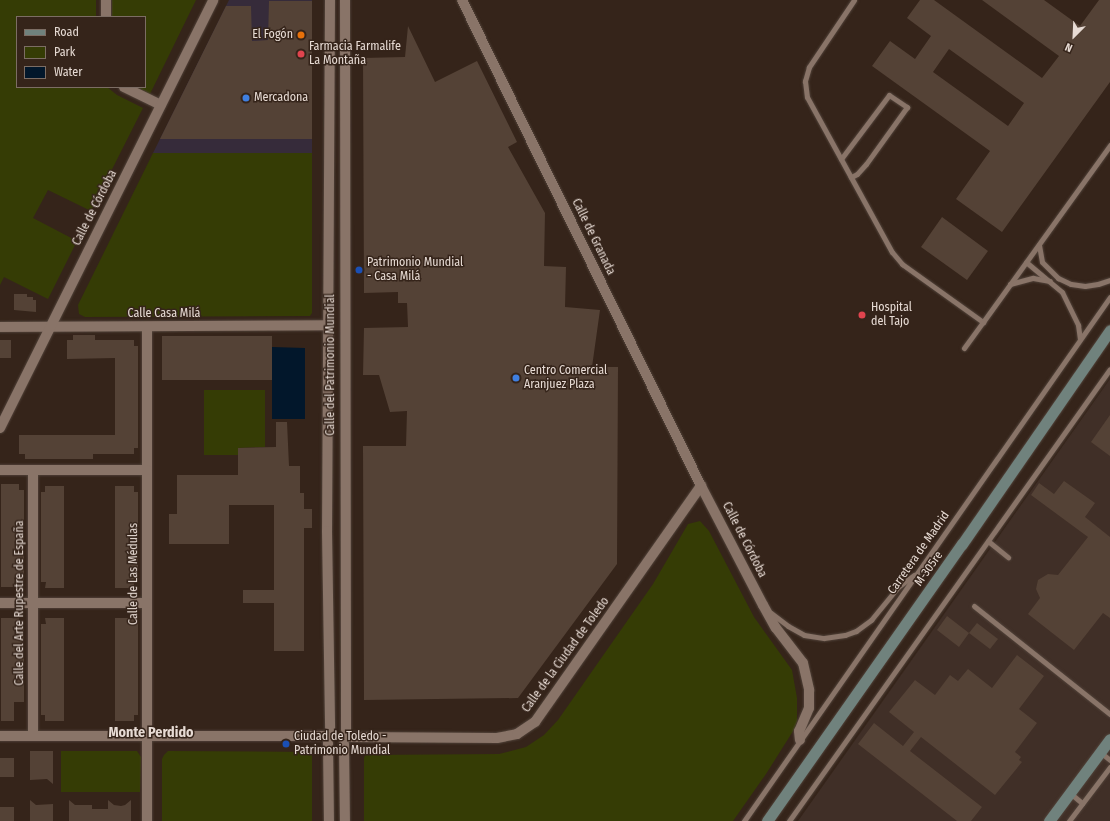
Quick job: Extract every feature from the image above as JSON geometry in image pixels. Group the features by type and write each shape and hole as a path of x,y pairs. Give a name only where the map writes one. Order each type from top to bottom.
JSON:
{"main road":[{"name":"M-305re","path":"767,821 1106,340 1110,330"},
{"path":"1049,821 1110,739"}],"street":[{"path":"106,0 106,16"},
{"name":"Calle de Córdoba","path":"0,428 213,0"},
{"name":"Calle del Patrimonio Mundial","path":"329,821 327,531 330,0"},
{"name":"Calle del Patrimonio Mundial","path":"345,0 345,821"},
{"name":"Calle de Granada","path":"462,0 701,486"},
{"path":"126,88 161,105"},
{"name":"Calle Casa Milá","path":"0,327 328,325"},
{"name":"Calle de Las Médulas","path":"147,327 148,821"},
{"path":"0,470 147,470"},
{"name":"Calle del Arte Rupestre de España","path":"33,470 33,736"},
{"name":"Calle de Córdoba","path":"701,486 763,605 776,628 800,660 805,670 809,690 809,708 800,731 800,740"},
{"name":"Calle de la Ciudad de Toledo","path":"346,737 497,738 517,734 535,722 701,486"},
{"path":"0,603 147,603"},
{"path":"0,736 328,736 340,726 346,737 338,747 328,736"}],"lane":[{"path":"854,0 809,67 805,81 810,104 892,252 902,264 983,322"},
{"path":"841,159 889,95 907,107 866,164 857,174 851,177"},
{"path":"964,348 1110,145"},
{"path":"1038,245 1042,262 1058,278 1071,284 1084,286 1110,280"},
{"path":"1026,262 1051,281 1062,292 1070,306 1078,326 1080,339"},
{"path":"1010,284 1033,278 1051,281"},
{"name":"Carretera de Madrid","path":"744,821 1110,297"},
{"path":"789,821 1110,369"},
{"path":"988,542 1008,557"},
{"name":"Calle de Córdoba","path":"763,605 780,621 795,631 814,637 835,638 856,631 864,626 898,587 918,572"},
{"path":"974,606 1110,714"},
{"path":"1100,752 1110,760"},
{"path":"1069,821 1110,767"},
{"path":"1070,794 1082,803"}],"shaded area":[{"path":"229,0 312,0 312,153 153,153"},
{"path":"1110,379 1110,821 798,821"}],"green space":[{"path":"0,0 96,0 96,16 16,16 16,88 108,88 117,95 143,108 91,211 48,190 33,218 77,241 48,299 4,277 0,285"},
{"path":"112,0 196,0 150,94 139,88 146,88 146,16 112,16"},
{"path":"153,153 312,153 312,313 310,316 85,317 79,314 78,305"},
{"path":"204,390 265,390 265,447 238,448 238,455 204,455"},
{"path":"700,521 709,531 754,617 792,670 797,698 797,721 795,728 766,774 733,821 364,821 365,755 499,754 526,747 544,735 558,720 653,584 688,524"},
{"path":"61,751 137,751 141,757 140,792 61,792"},
{"path":"168,751 310,752 312,754 312,821 162,821 162,759"}],"water":[{"path":"272,347 305,348 305,419 272,419"}],"building":[{"path":"920,0 934,0 1042,78 1059,56 982,0 1044,0 1080,26 1099,0 1110,0 1110,82 1002,232 956,199 990,151 872,66 890,41 915,59 931,36 907,18","holes":["949,49 1024,103 1008,126 933,72"]},
{"path":"269,1 312,1 312,139 160,139 226,6 251,6 252,41 268,40"},
{"path":"408,26 435,82 477,61 517,142 508,147 545,213 544,266 566,267 565,307 600,310 592,367 618,367 617,564 518,698 364,700 363,446 406,446 407,411 390,412 379,375 363,375 364,328 408,327 407,303 398,303 398,292 364,293 363,58 405,57"},
{"path":"942,217 988,251 967,280 921,247"},
{"path":"14,294 27,294 27,297 33,297 33,300 36,300 36,312 14,310"},
{"path":"73,335 95,335 95,340 134,340 134,346 138,346 138,448 134,448 134,454 93,454 93,459 25,459 25,454 19,454 19,435 115,435 115,358 67,359 67,340 73,340"},
{"path":"162,336 272,336 272,380 162,380"},
{"path":"0,340 11,340 11,358 0,358"},
{"path":"1110,415 1110,456 1091,442"},
{"path":"276,422 287,422 289,466 300,466 300,493 304,493 304,509 312,509 312,528 304,528 304,651 274,651 274,603 243,603 243,590 274,590 274,505 229,505 229,544 169,544 169,514 177,514 177,475 238,475 238,448 276,447"},
{"path":"1064,481 1095,503 1085,517 1110,537 1110,618 1103,613 1074,650 1028,614 1040,598 1036,589 1038,580 1048,574 1058,575 1088,537 1031,495 1039,483 1054,494"},
{"path":"1,484 19,484 19,490 24,490 24,581 19,581 19,587 1,587"},
{"path":"45,486 64,486 64,588 45,588 46,582 41,582 41,492 45,492"},
{"path":"115,486 134,486 134,492 138,492 138,582 134,582 134,588 115,588"},
{"path":"947,616 969,633 959,647 937,630"},
{"path":"1,618 19,618 19,624 24,624 24,702 14,702 14,721 1,721"},
{"path":"45,618 64,618 64,721 45,721 45,715 41,715 41,624 46,624"},
{"path":"115,618 134,618 134,624 138,624 138,715 134,715 134,721 115,721"},
{"path":"977,623 998,639 990,649 969,633"},
{"path":"1017,655 1044,676 1019,709 1037,723 1015,752 1021,757 1019,760 1022,762 995,795 921,737 910,751 982,807 971,821 957,821 858,744 874,723 903,746 914,732 889,712 915,680 935,695 950,675 958,681 968,669 992,688"},
{"path":"30,751 53,751 53,784 47,779 30,780"},
{"path":"0,758 14,758 14,777 0,777"},
{"path":"30,800 36,805 53,804 53,821 30,821"},
{"path":"69,800 75,805 92,805 92,809 108,809 108,800 114,805 121,806 125,805 131,800 131,821 69,821"},
{"path":"0,807 14,807 14,821 0,821"}],"place":[{"name":"El Fogón","path":"301,35"},
{"name":"Farmacia Farmalife La Montaña","path":"301,54"},
{"name":"Mercadona","path":"246,98"},
{"name":"Patrimonio Mundial - Casa Milá","path":"359,270"},
{"name":"Hospital del Tajo","path":"862,315"},
{"name":"Centro Comercial Aranjuez Plaza","path":"516,378"},
{"name":"Ciudad de Toledo - Patrimonio Mundial","path":"286,744"}],"district":[{"name":"Monte Perdido","path":"151,733"}]}
